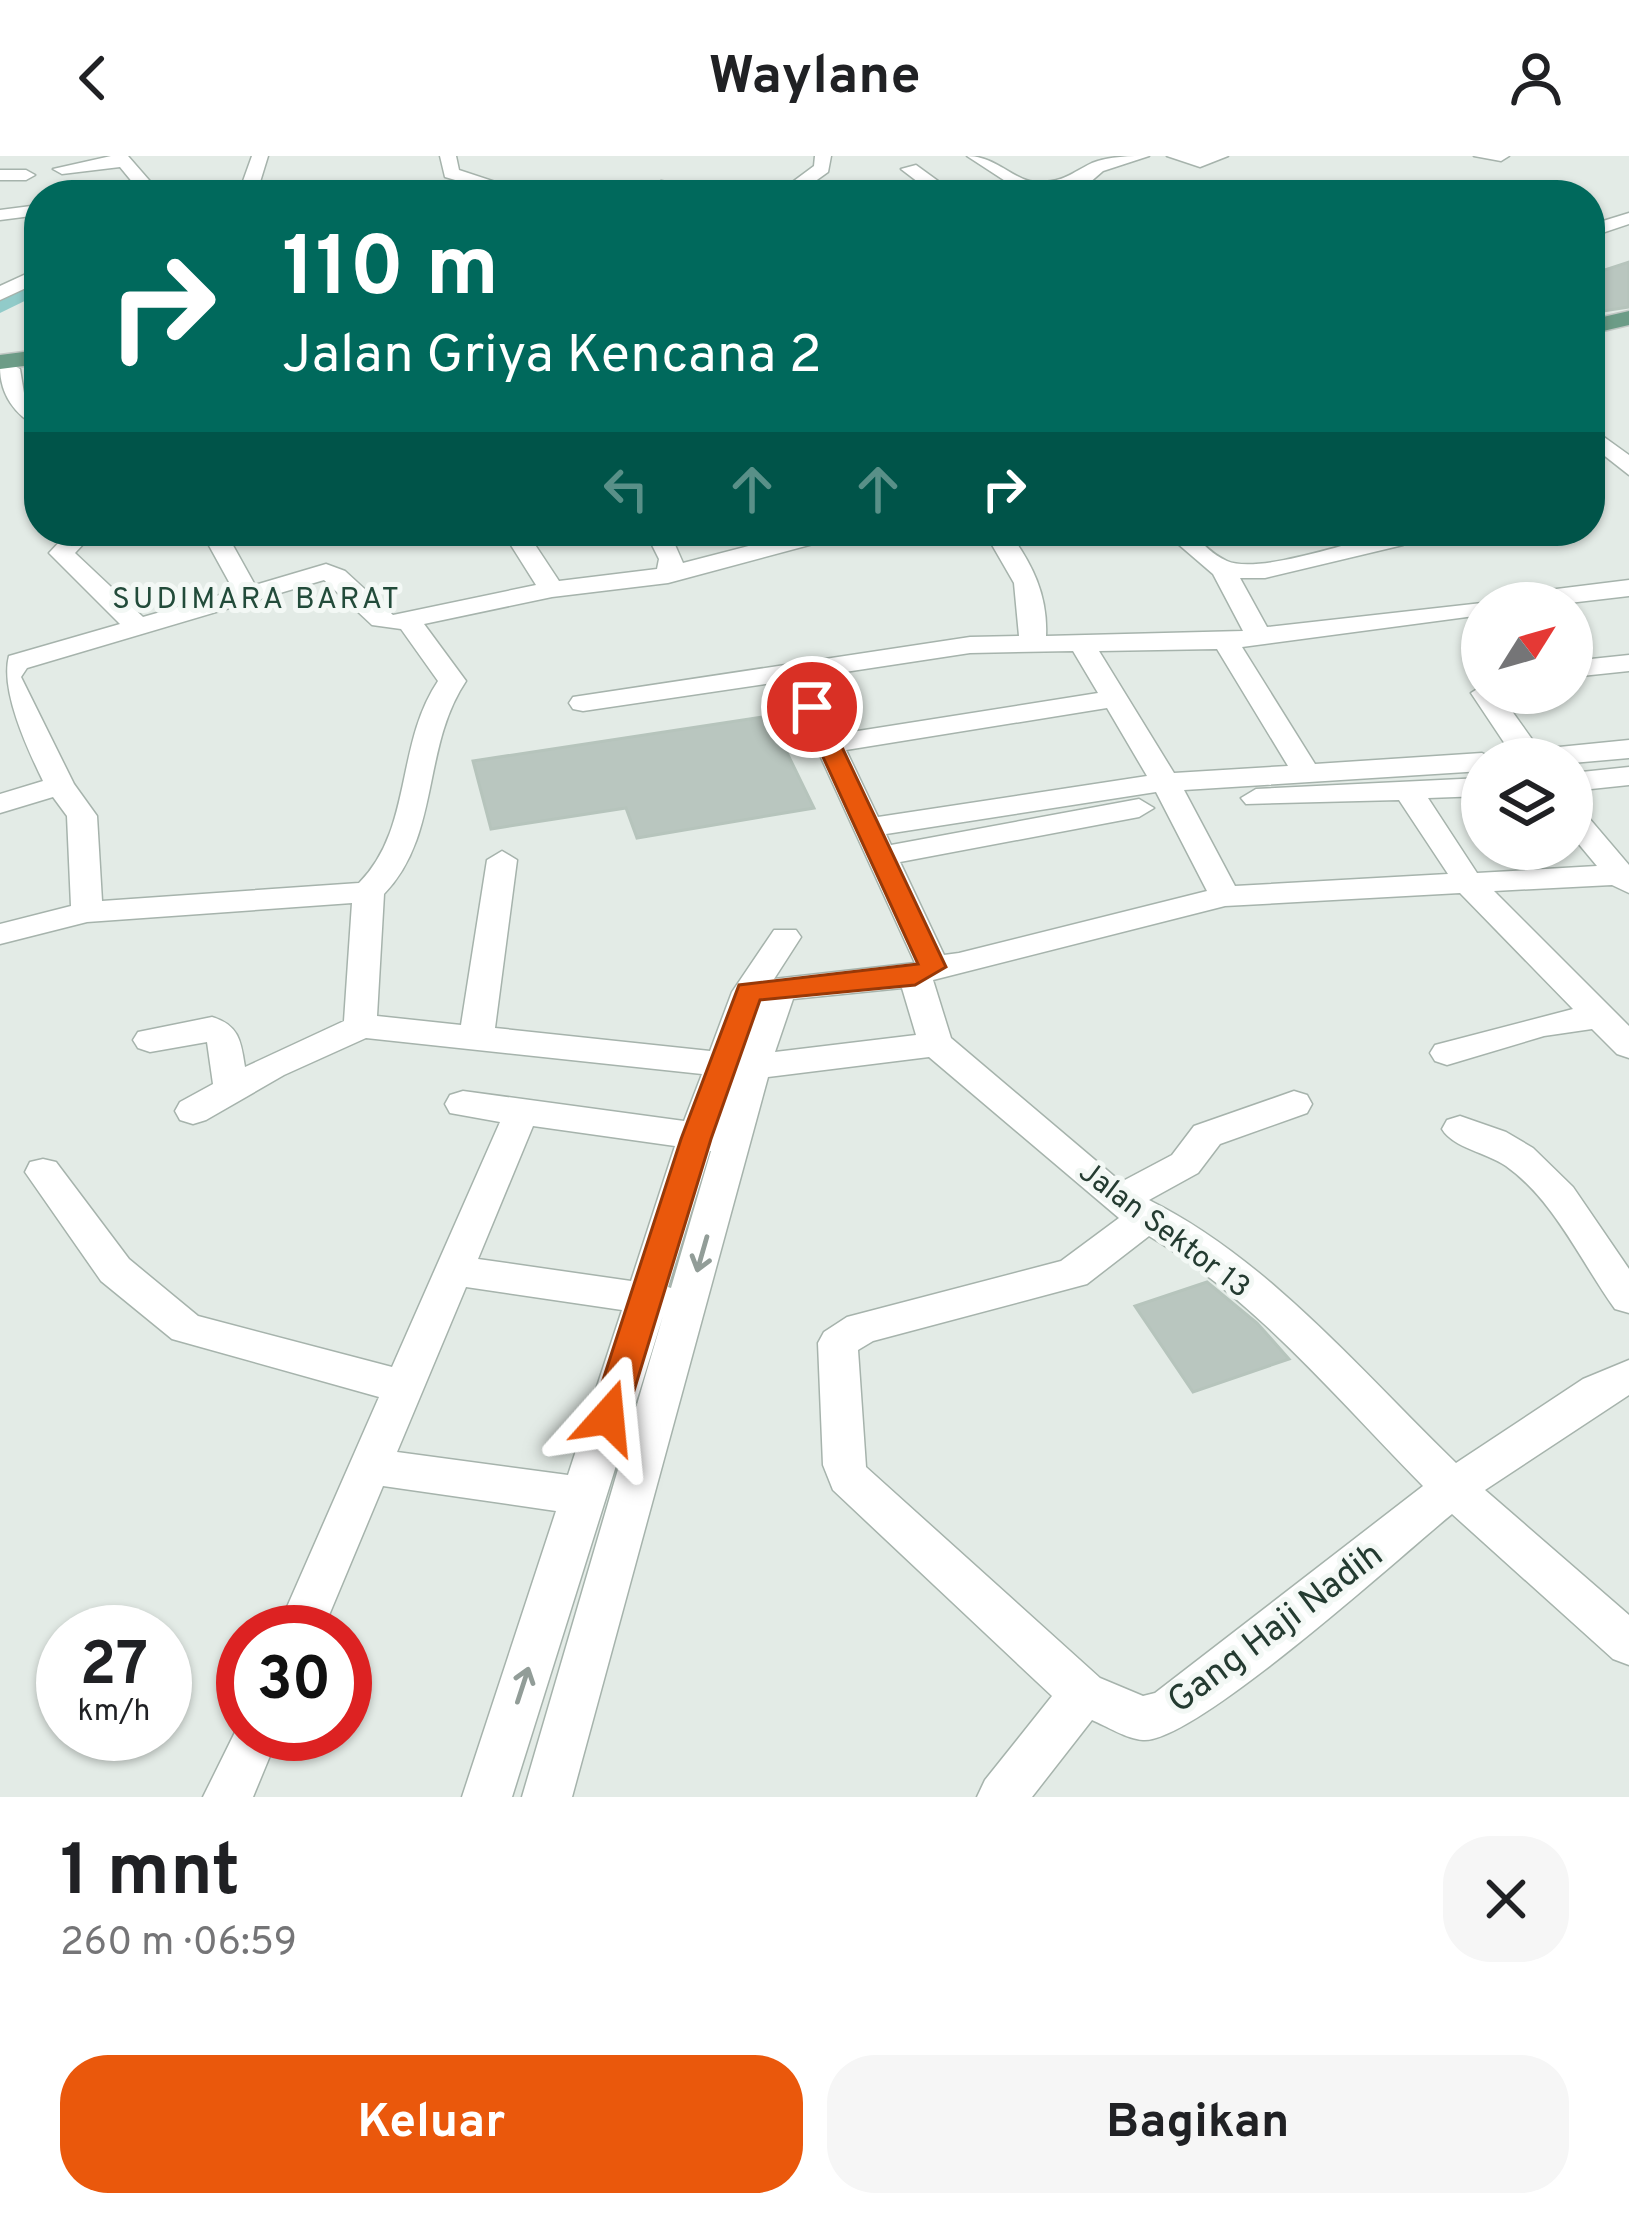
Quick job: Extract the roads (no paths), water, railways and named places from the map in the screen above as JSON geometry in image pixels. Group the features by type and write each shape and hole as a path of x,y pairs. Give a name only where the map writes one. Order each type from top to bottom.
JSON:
{"street":[{"path":"448,156 452,173 476,180"},
{"path":"806,180 822,169 823,156"},
{"path":"974,156 1016,180"},
{"path":"1082,180 1097,167 1141,156"},
{"path":"1175,156 1200,161 1220,156"},
{"path":"1482,156 1501,156"},
{"path":"62,169 120,159"},
{"path":"910,169 928,180"},
{"path":"0,175 26,175"},
{"path":"3,367 14,396 24,403"},
{"path":"69,546 61,553 137,626"},
{"path":"221,546 248,594"},
{"path":"524,546 552,589"},
{"path":"664,546 671,559 668,575"},
{"path":"88,912 82,816 60,785 4,670 18,662 331,572 381,621 552,589 668,575 748,546"},
{"path":"1008,546 1020,561 1036,612 1032,642"},
{"path":"1193,546 1223,570 1260,638"},
{"path":"1223,570 1265,570 1368,546"},
{"path":"1593,593 1629,588"},
{"path":"583,703 970,645 1225,641 1461,610"},
{"path":"0,934 88,912 368,892 389,876 404,849 423,733 435,699 452,681 407,619"},
{"path":"1225,641 1306,772"},
{"path":"1081,644 1225,896"},
{"path":"1593,666 1629,663"},
{"path":"193,1111 362,1026 739,1065 936,1044 924,972 875,842 795,670"},
{"path":"829,744 1113,699"},
{"path":"1593,753 1629,749"},
{"path":"875,842 1306,772 1461,764"},
{"path":"1593,780 1629,776"},
{"path":"0,804 60,785"},
{"path":"1169,791 1461,789"},
{"path":"1408,791 1470,885 1629,1046"},
{"path":"1593,843 1623,880"},
{"path":"476,1039 502,860"},
{"path":"765,990 924,972 1225,896 1623,880"},
{"path":"362,1026 359,1011 368,892"},
{"path":"547,1797 667,1301 715,1138 785,938"},
{"path":"1447,1053 1543,1025 1601,1016"},
{"path":"150,1040 212,1029 218,1032 224,1037 231,1090"},
{"name":"Jalan Sektor 13","path":"936,1044 1134,1208 1200,1248 1279,1315 1453,1488 1629,1644"},
{"path":"463,1104 715,1138"},
{"path":"1002,1797 1084,1694 848,1478 838,1343 862,1328 1073,1273 1134,1208 1186,1164 1207,1136 1294,1104"},
{"path":"310,1605 522,1111"},
{"path":"1460,1129 1509,1146 1541,1172 1629,1298"},
{"path":"44,1172 115,1270 186,1328 404,1387"},
{"path":"454,1270 667,1301"},
{"path":"488,1797 583,1496 667,1301"},
{"name":"Gang Haji Nadih","path":"1084,1694 1143,1718 1167,1712 1453,1488 1598,1391 1629,1377"},
{"path":"369,1466 583,1496"},
{"path":"228,1797 243,1761"}],"waterway":[{"path":"0,303 24,289"}],"district":[{"name":"SUDIMARA BARAT","path":"257,598"}]}
